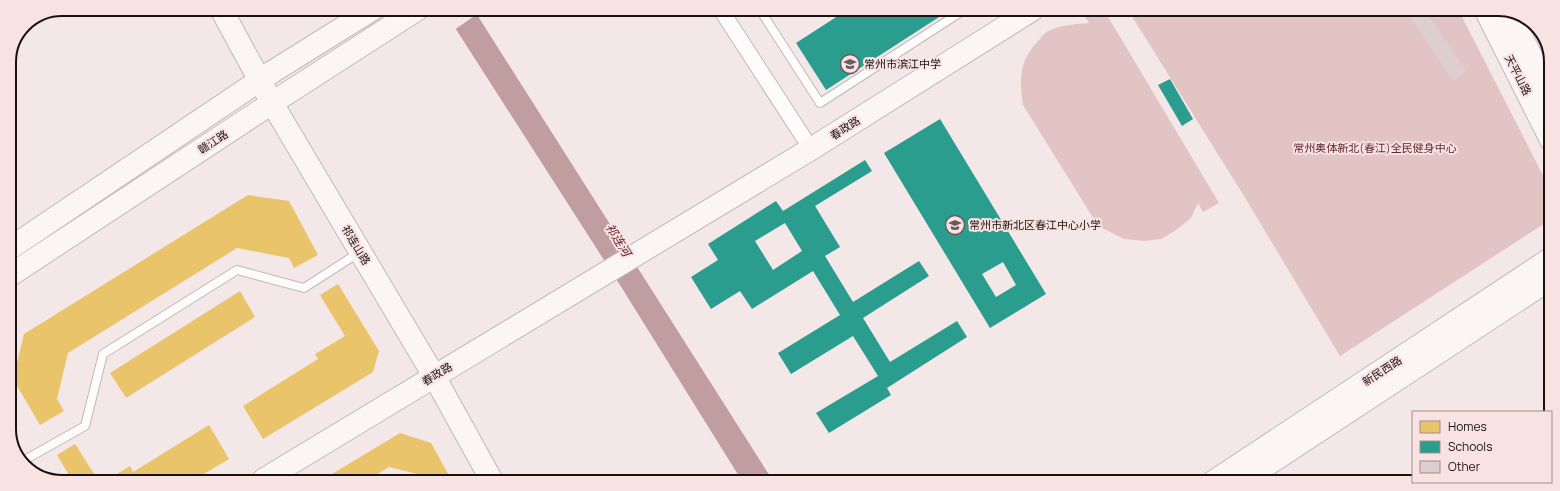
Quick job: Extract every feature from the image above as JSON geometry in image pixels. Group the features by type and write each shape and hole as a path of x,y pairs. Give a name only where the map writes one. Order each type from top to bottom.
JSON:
{"street":[{"name":"祁连山路","path":"226,16 266,76"},
{"name":"祁连山路","path":"239,16 277,100 361,252 439,373 489,475"},
{"path":"16,244 266,76 362,16"},
{"name":"赣江路","path":"16,271 277,100 409,16"},
{"path":"725,16 812,149"},
{"name":"春政路","path":"271,475 812,149 1023,16"},
{"name":"天平山路","path":"1488,16 1544,128"},
{"name":"天平山路","path":"1512,18 1544,81"},
{"name":"祁连山路","path":"277,100 501,475"},
{"name":"新民西路","path":"1224,475 1544,264"},
{"name":"新民西路","path":"1252,475 1544,283"}],"lane":[{"path":"764,16 820,103 955,16"},
{"path":"26,458 85,426 103,354 238,270 304,288 361,252"}],"green space":[{"path":"1084,16 1108,16 1219,203 1203,212 1198,203 1191,218 1176,230 1161,239 1144,241 1124,239 1104,229 1092,216 1023,105 1021,86 1022,70 1024,62 1033,47 1044,34 1054,29 1073,24 1089,23"},
{"name":"常州奥体新北(春江)全民健身中心","path":"1132,16 1462,16 1544,177 1544,224 1340,356 1244,196"}],"water":[{"name":"祁连河","path":"447,16 478,16 769,475 738,475 620,285"}],"pier":[{"path":"445,16 475,16 454,30"}],"building: Homes":[{"path":"248,195 289,201 318,255 294,268 289,258 237,248 68,353 57,399 64,411 40,425 16,384 16,367 24,334"},
{"path":"338,284 379,351 373,372 263,439 243,406 318,359 315,354 345,336 320,295"},
{"path":"240,291 255,317 126,398 110,373"},
{"path":"209,425 229,459 202,475 115,475 130,466 133,472"},
{"path":"400,433 431,443 449,475 418,475 389,467 376,475 330,475"},
{"path":"75,444 95,475 69,475 57,455"}],"building: Schools":[{"path":"838,16 941,16 826,90 796,43"},
{"path":"1170,79 1193,119 1182,126 1158,85"},
{"path":"940,119 1046,294 990,328 884,153","holes":["1003,262 1016,285 996,297 982,274"]},
{"path":"865,160 872,171 815,206 840,247 825,256 853,302 919,261 929,276 863,318 890,362 957,321 967,337 887,388 891,395 829,433 816,413 878,376 853,336 791,374 778,353 840,315 813,271 752,309 740,291 711,309 691,277 718,260 708,244 776,201 783,211","holes":["785,223 802,251 773,270 755,241"]}],"building: Other":[{"path":"1409,16 1428,16 1467,71 1453,81"}],"place":[{"name":"常州市滨江中学","path":"850,64"},
{"name":"常州市新北区春江中心小学","path":"955,225"}]}
